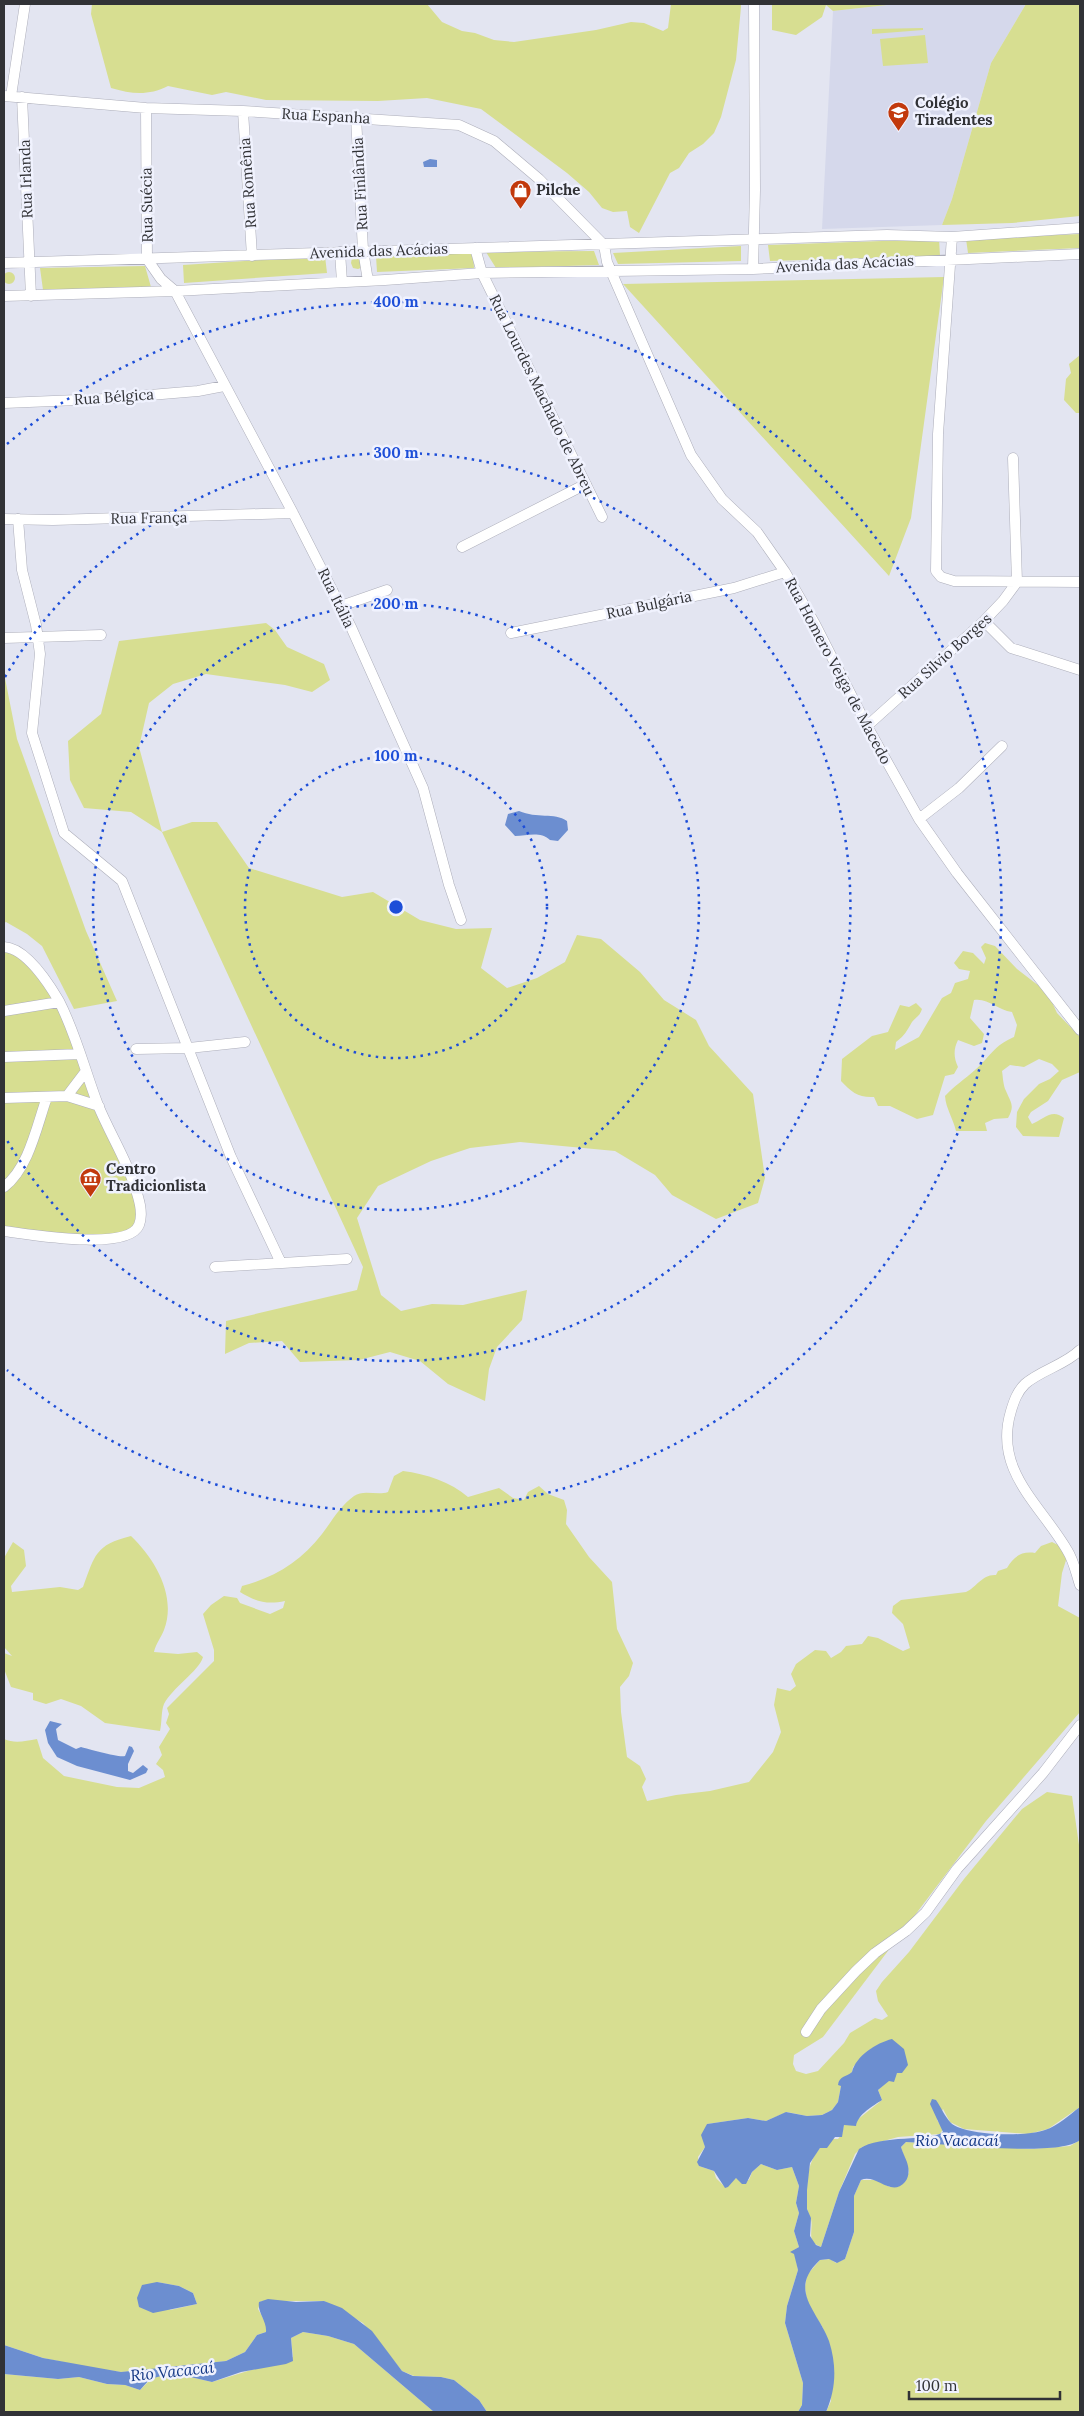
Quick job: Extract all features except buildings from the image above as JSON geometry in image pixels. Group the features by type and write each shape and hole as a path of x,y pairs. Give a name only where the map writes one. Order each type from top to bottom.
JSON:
{"street":[{"path":"7,96 25,4"},
{"path":"754,4 755,241"},
{"name":"Rua Espanha","path":"7,96 146,108 356,117 459,125 494,141 539,179 604,245"},
{"name":"Rua Irlanda","path":"22,97 31,296"},
{"name":"Rua Suécia","path":"146,108 147,259 161,279 175,291"},
{"name":"Rua Romênia","path":"243,111 252,256"},
{"name":"Rua Finlândia","path":"356,117 363,250 368,281"},
{"name":"Avenida das Acácias","path":"4,263 252,256 363,250 755,241 910,234 952,237 1080,228"},
{"path":"952,237 938,434 936,570 946,580 1080,582"},
{"name":"Avenida das Acácias","path":"753,269 755,241"},
{"name":"Rua Homero Veiga de Macedo","path":"604,245 609,266 691,455 722,499 757,532 785,572 815,624 867,726 919,819 957,873 1080,1030"},
{"name":"Rua Lourdes Machado de Abreu","path":"475,248 482,273 602,517"},
{"path":"340,252 342,282"},
{"name":"Avenida das Acácias","path":"4,296 175,291 609,266 753,269 952,258 1080,254"},
{"name":"Rua Itália","path":"175,291 341,606 423,788 449,885 461,920"},
{"name":"Rua Bélgica","path":"4,403 102,399 198,391 224,386"},
{"path":"1013,458 1017,582"},
{"path":"462,547 586,484"},
{"name":"Rua França","path":"4,519 53,520 293,512"},
{"path":"18,519 22,570 38,637 40,654 32,733 64,833 122,881 231,1157 281,1263"},
{"name":"Rua Bulgária","path":"511,633 734,588 785,572"},
{"name":"Rua Silvio Borges","path":"867,726 984,621 1003,601 1017,582"},
{"path":"341,606 387,590"},
{"path":"984,621 1011,648 1080,670"},
{"path":"4,638 101,635"},
{"path":"919,819 959,788 1002,746"},
{"path":"4,948 31,961 59,1002 99,1106 134,1183 141,1210 139,1226 131,1235 112,1240 4,1231"},
{"path":"4,1012 59,1002"},
{"path":"136,1049 189,1048 245,1042"},
{"path":"4,1057 80,1054"},
{"path":"67,1096 86,1071"},
{"path":"4,1187 15,1174 28,1152 47,1096"},
{"path":"4,1098 67,1096 99,1106"},
{"path":"215,1267 347,1259"},
{"path":"1080,1350 1025,1385 1016,1396 1008,1420 1006,1443 1011,1464 1024,1489 1066,1548 1073,1561 1080,1585"},
{"path":"806,2032 822,2010 856,1971 875,1953 906,1931 926,1912 957,1869 1043,1773 1080,1725"}],"shaded area":[{"name":"Colégio Tiradentes","path":"896,4 1026,4 991,63 952,199 942,225 822,229 833,11"}],"green space":[{"path":"92,4 427,4 442,22 462,31 475,33 494,40 514,42 596,30 631,22 644,23 663,31 668,28 671,4 741,4 741,7 736,60 721,117 714,133 703,144 689,153 679,168 670,173 639,233 630,227 627,211 613,212 602,208 589,192 567,173 481,109 427,98 378,101 266,100 226,92 212,95 168,86 147,93 126,92 111,88 91,14"},
{"path":"772,4 896,4 833,11 826,5 822,17 796,35 772,30"},
{"path":"1026,4 1080,4 1080,216 1012,223 942,225 952,199 991,63"},
{"path":"923,28 923,30 872,34 872,29"},
{"path":"925,35 928,63 883,66 880,39"},
{"path":"1080,234 1080,248 968,253 966,239"},
{"path":"939,239 940,256 770,261 768,245"},
{"path":"741,246 741,261 618,264 613,253"},
{"path":"473,251 474,268 377,272 376,256"},
{"path":"594,251 599,265 496,268 486,252"},
{"path":"325,256 327,273 184,283 183,265"},
{"path":"356,256 361,257 363,267 358,269 353,268 351,263 352,258"},
{"path":"145,266 151,287 43,290 40,268"},
{"path":"7,272 11,272 15,278 11,284 7,284 3,280 3,276"},
{"path":"944,277 911,518 889,576 623,284"},
{"path":"1080,355 1080,413 1076,413 1064,400 1066,379 1071,373 1069,364"},
{"path":"266,623 275,630 287,647 324,664 330,680 312,692 285,685 206,674 173,684 149,703 139,747 162,832 131,812 84,808 70,780 68,741 101,714 119,641"},
{"path":"4,673 17,739 86,931 117,1001 74,1009 42,946 27,934 6,922 4,923"},
{"path":"192,822 217,822 249,868 342,897 373,892 420,920 456,929 492,928 481,968 507,988 537,978 565,962 577,935 601,939 640,972 664,1000 696,1020 709,1046 753,1094 765,1178 758,1203 716,1219 672,1195 655,1175 615,1151 520,1142 470,1148 431,1161 378,1186 357,1218 381,1295 401,1311 432,1304 463,1305 527,1290 522,1320 497,1347 489,1369 485,1401 448,1384 420,1361 390,1352 359,1360 300,1362 282,1341 249,1343 225,1354 226,1321 357,1290 363,1267 162,832"},
{"path":"985,943 995,946 1017,969 1039,986 1051,1000 1057,1013 1080,1037 1080,1072 1062,1080 1048,1101 1031,1112 1028,1117 1032,1124 1048,1115 1060,1115 1064,1118 1059,1137 1023,1136 1016,1127 1017,1112 1024,1099 1039,1084 1050,1079 1059,1071 1052,1064 1039,1059 1024,1067 1010,1065 1002,1071 1004,1086 1011,1104 1008,1118 994,1119 985,1123 987,1131 956,1131 945,1096 997,1048 1014,1037 1017,1025 1012,1012 989,1002 974,1000 970,1018 984,1034 982,1043 974,1046 958,1040 955,1054 958,1067 954,1074 945,1076 933,1115 917,1119 890,1106 878,1106 874,1097 856,1094 841,1081 842,1059 872,1036 888,1032 900,1005 909,1007 916,1003 922,1009 906,1033 896,1042 895,1050 919,1037 942,998 951,993 955,983 968,979 970,971 959,969 954,963 963,951 973,953 984,964 986,958 981,947"},
{"path":"4,947 31,961 59,1002 133,1183 139,1226 112,1240 4,1231"},
{"path":"403,1471 420,1474 446,1483 468,1497 499,1488 513,1498 524,1500 528,1492 539,1486 548,1494 564,1500 567,1510 566,1524 589,1557 612,1582 617,1629 633,1663 629,1676 620,1687 627,1757 640,1766 646,1779 642,1787 647,1801 710,1791 749,1782 773,1752 781,1732 774,1705 777,1688 790,1691 796,1686 791,1674 796,1664 815,1650 826,1651 831,1658 841,1652 846,1646 862,1644 868,1636 878,1638 903,1651 910,1648 903,1624 892,1613 893,1606 901,1600 966,1592 983,1579 996,1575 998,1571 1007,1568 1019,1555 1035,1553 1041,1546 1052,1542 1058,1545 1067,1557 1062,1573 1058,1606 1080,1618 1080,1712 986,1821 823,2037 794,2055 793,2064 796,2071 806,2074 818,2071 844,2043 850,2033 875,2018 882,2020 888,2016 878,2001 876,1991 882,1982 909,1952 964,1879 1022,1809 1047,1792 1072,1796 1080,1852 1080,2107 1048,2129 1028,2134 964,2129 950,2122 943,2109 937,2120 943,2129 940,2134 898,2137 862,2147 855,2154 839,2192 821,2247 813,2243 811,2219 807,2209 809,2169 815,2155 820,2148 827,2147 831,2139 838,2139 842,2134 844,2125 857,2120 882,2100 878,2090 897,2073 872,2048 853,2067 852,2072 841,2086 838,2102 832,2110 822,2115 807,2116 787,2112 766,2121 748,2118 707,2124 703,2139 705,2147 698,2157 699,2166 714,2171 716,2178 725,2187 736,2178 749,2180 752,2172 761,2164 777,2170 792,2167 799,2186 796,2203 799,2213 794,2231 799,2247 794,2250 798,2270 787,2306 785,2323 803,2383 802,2405 798,2412 487,2412 479,2400 454,2380 441,2377 414,2376 402,2371 363,2323 324,2301 261,2301 258,2309 267,2325 266,2332 257,2335 245,2352 226,2361 121,2372 43,2358 4,2345 4,1739 16,1742 37,1739 43,1758 64,1776 117,1787 139,1788 165,1777 163,1770 156,1764 162,1755 159,1747 170,1729 166,1723 169,1714 167,1708 214,1661 214,1650 203,1614 211,1605 224,1596 237,1598 240,1603 270,1614 283,1608 285,1601 272,1603 256,1600 240,1592 242,1586 266,1578 287,1567 314,1544 349,1500 362,1493 388,1492 394,1476","holes":["157,2282 179,2286 193,2293 197,2304 170,2310"]},
{"path":"131,1536 140,1545 155,1567 166,1591 167,1617 164,1630 154,1652 178,1654 197,1652 203,1657 201,1662 164,1704 160,1731 105,1723 81,1706 61,1699 46,1704 33,1700 33,1693 11,1687 4,1669 4,1653 12,1656 4,1647 4,1558 13,1542 24,1550 26,1566 11,1586 12,1592 60,1587 78,1590 83,1587 90,1567 98,1553 110,1543"},
{"path":"1080,2140 1080,2412 826,2412 831,2401 823,2328 807,2303 805,2287 807,2275 820,2260 830,2259 836,2263 845,2259 854,2232 854,2196 861,2180 875,2180 890,2187 905,2182 909,2172 901,2147 906,2142 1031,2149 1070,2146"},
{"path":"303,2332 328,2336 354,2344 434,2412 4,2412 4,2374 58,2379 79,2377 107,2384 125,2385 140,2390 153,2377 165,2375 186,2376 212,2382 293,2357 291,2338"}],"water":[{"path":"430,159 437,160 437,167 424,167 423,162"},
{"path":"519,811 532,815 562,818 567,821 568,830 558,841 538,835 515,836 505,825 508,814"},
{"path":"50,1721 62,1724 56,1729 58,1740 76,1749 81,1747 111,1755 125,1756 129,1746 132,1747 134,1751 128,1764 128,1771 133,1773 143,1765 148,1769 146,1773 130,1780 77,1766 57,1757 48,1743 45,1730"},
{"name":"Rio Vacacaí","path":"892,2039 904,2049 908,2065 902,2073 897,2073 894,2082 889,2081 878,2090 882,2100 863,2114 856,2126 844,2125 842,2137 835,2137 827,2148 820,2148 810,2163 807,2209 811,2218 810,2236 816,2245 821,2247 839,2192 859,2149 880,2141 927,2137 943,2132 930,2104 932,2099 936,2100 951,2123 958,2127 969,2131 996,2134 1025,2134 1045,2130 1059,2123 1080,2107 1080,2140 1068,2145 1024,2149 906,2142 901,2147 909,2172 905,2182 900,2186 889,2187 872,2180 861,2180 854,2196 854,2232 845,2259 837,2263 829,2259 820,2260 810,2271 806,2281 805,2291 808,2300 832,2350 834,2377 832,2395 826,2412 798,2412 802,2405 803,2383 785,2323 787,2306 798,2270 794,2254 790,2252 799,2247 794,2231 799,2213 796,2203 799,2186 792,2167 777,2170 761,2164 752,2172 746,2184 742,2184 736,2178 725,2188 714,2171 699,2166 697,2162 705,2147 701,2135 707,2124 748,2118 766,2121 786,2112 807,2116 822,2115 832,2110 838,2102 841,2086 838,2085 840,2080 852,2072 854,2066 868,2051"},
{"path":"157,2282 179,2286 193,2293 197,2304 153,2313 139,2307 137,2298 142,2285"},
{"name":"Rio Vacacaí","path":"268,2299 296,2302 324,2301 342,2308 372,2331 402,2371 413,2376 441,2377 454,2380 479,2400 487,2412 434,2412 354,2344 328,2336 303,2332 291,2338 293,2361 241,2372 212,2382 186,2376 165,2375 150,2379 140,2390 125,2385 107,2384 79,2377 58,2379 4,2374 4,2345 43,2358 121,2372 226,2361 245,2352 257,2335 266,2332 259,2302"}],"place":[{"name":"Colégio Tiradentes","path":"899,131"},
{"name":"Pilche","path":"520,209"},
{"name":"Centro Tradicionlista","path":"90,1197"}]}
